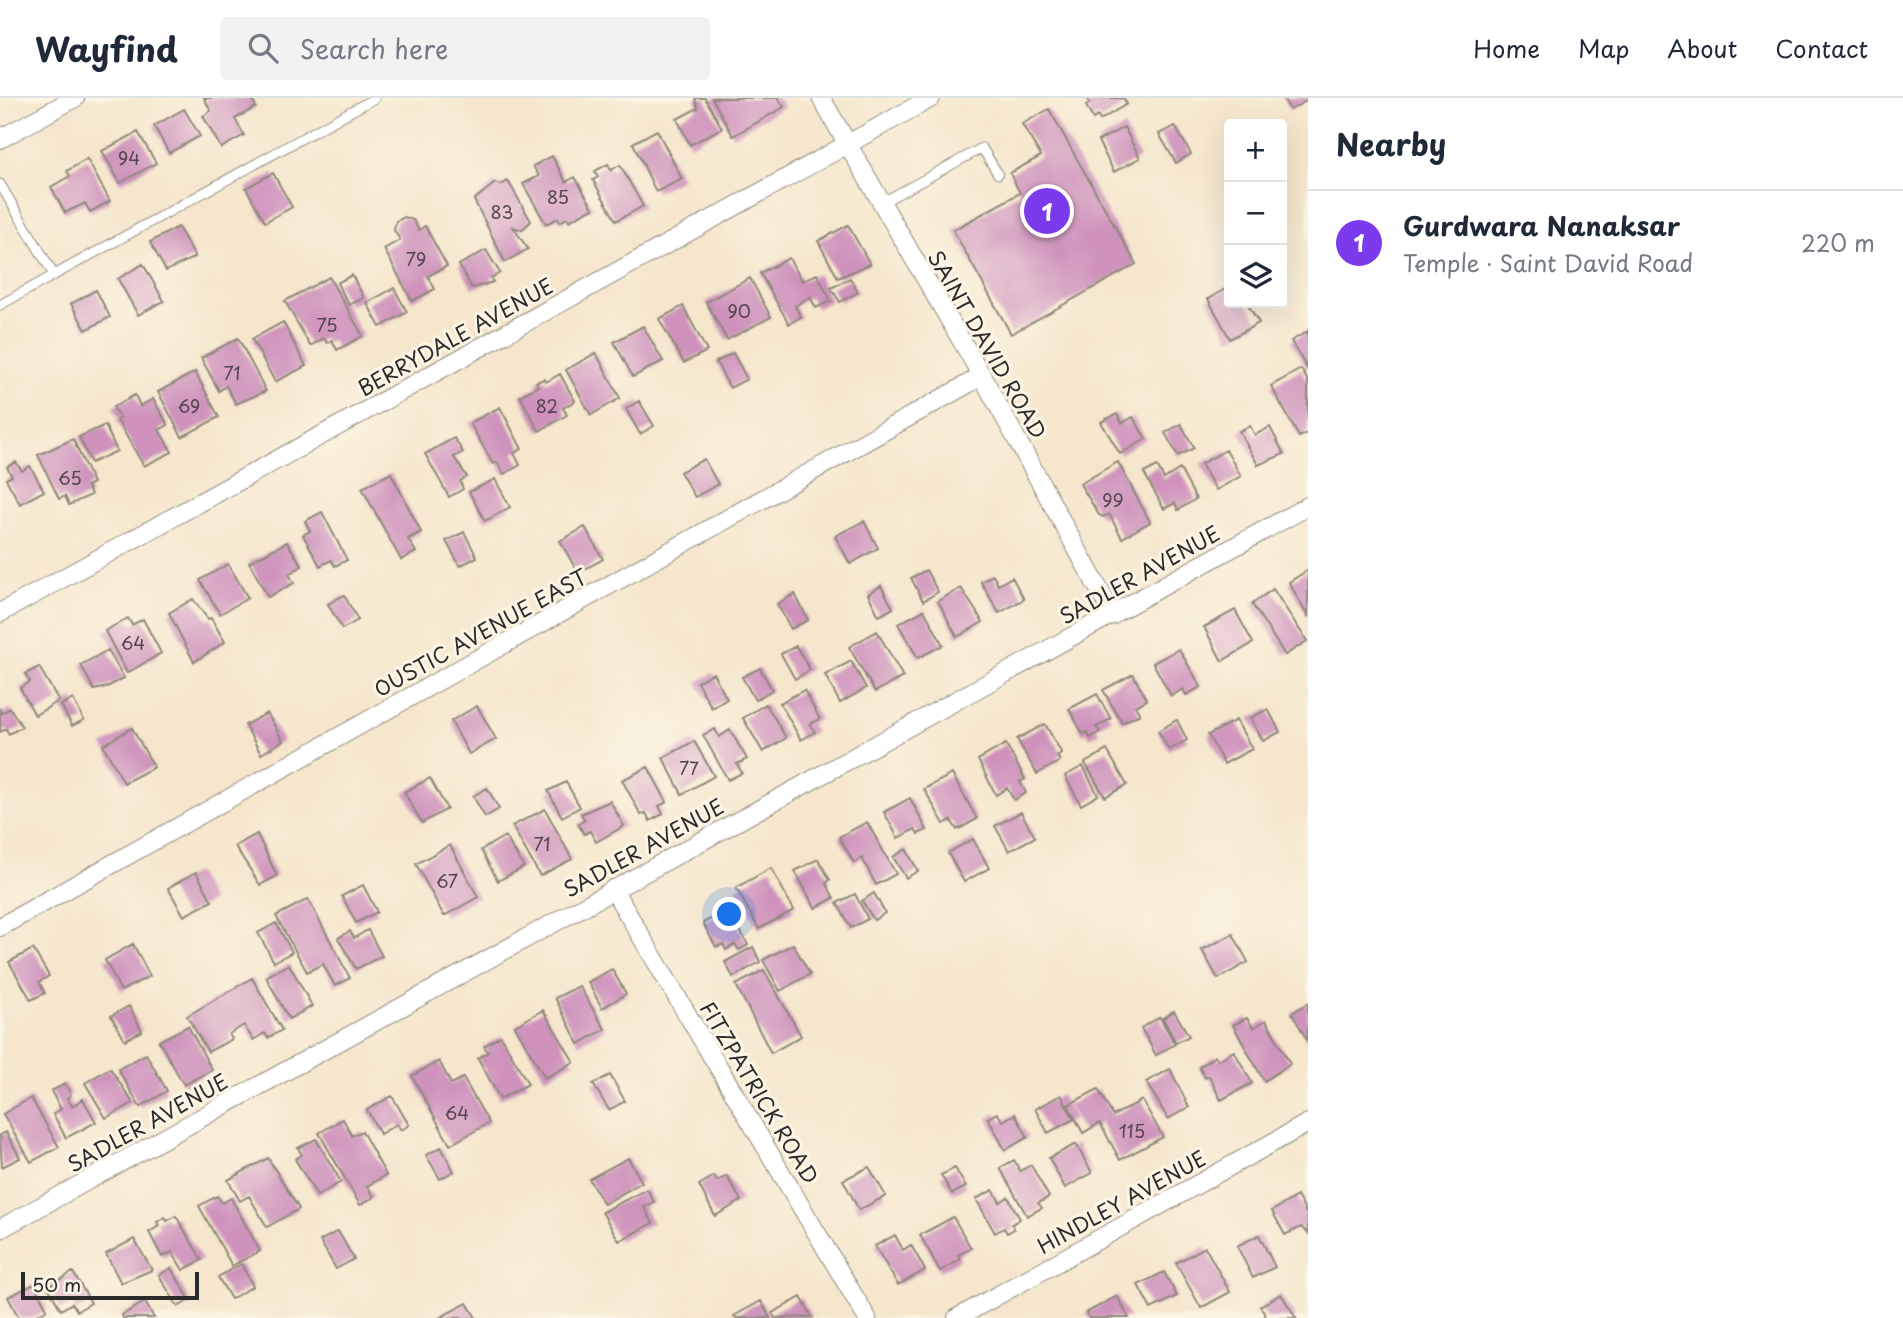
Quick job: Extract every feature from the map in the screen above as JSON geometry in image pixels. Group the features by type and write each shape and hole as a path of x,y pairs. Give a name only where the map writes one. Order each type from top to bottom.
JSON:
{"street":[{"path":"0,139 75,98"},
{"name":"SAINT DAVID ROAD","path":"821,98 982,376 1113,615"},
{"name":"BERRYDALE AVENUE","path":"0,613 931,98"},
{"name":"OUSTIC AVENUE EAST","path":"0,927 982,376"},
{"name":"SADLER AVENUE","path":"0,1229 1308,506"},
{"name":"FITZPATRICK ROAD","path":"613,889 867,1318"},
{"name":"HINDLEY AVENUE","path":"957,1318 1308,1123"}],"lane":[{"path":"0,305 375,98"},
{"path":"881,203 982,148 998,174"},
{"path":"0,184 54,275"}],"building":[{"path":"204,98 251,98 256,107 235,119 244,135 221,148 203,116 211,111"},
{"path":"695,98 705,98 722,128 690,145 677,119 698,108"},
{"path":"712,98 778,98 784,107 733,136"},
{"path":"1087,98 1123,98 1127,104 1100,120 1098,116 1093,119 1086,106 1090,103"},
{"path":"1283,98 1308,98 1308,100 1290,110"},
{"path":"184,109 200,136 169,153 154,126"},
{"path":"1049,109 1136,264 1011,334 953,230 1020,193 1010,173 1041,156 1022,124"},
{"path":"1175,126 1191,154 1176,163 1159,134"},
{"path":"1124,127 1140,158 1114,172 1098,141"},
{"path":"657,130 682,179 656,192 633,143"},
{"path":"138,132 156,163 120,183 102,151"},
{"path":"552,156 566,182 575,177 593,208 569,221 567,218 560,222 558,218 546,224 523,184 539,176 533,166"},
{"path":"87,159 110,201 90,212 85,203 65,213 51,187 70,176 67,171"},
{"path":"608,164 611,170 620,165 643,206 616,221 593,180 598,177 595,171"},
{"path":"273,173 292,207 265,222 246,188"},
{"path":"508,181 531,221 522,230 513,227 528,249 505,262 474,200 495,183 501,185"},
{"path":"405,217 413,220 419,230 425,226 447,266 428,276 435,289 412,301 384,249 400,240 394,230 396,221"},
{"path":"848,225 870,264 838,278 818,241"},
{"path":"178,227 195,257 166,271 150,242"},
{"path":"486,250 500,273 491,278 493,282 472,288 459,265"},
{"path":"789,258 802,281 817,274 831,301 816,308 810,297 795,306 801,317 789,324 760,273"},
{"path":"143,264 164,301 138,315 118,279"},
{"path":"352,275 364,298 349,305 337,283"},
{"path":"329,277 363,336 337,350 332,340 327,343 324,338 310,346 285,301"},
{"path":"750,278 771,317 727,340 706,302"},
{"path":"850,278 858,292 840,302 831,288"},
{"path":"394,288 407,312 380,327 367,303"},
{"path":"96,290 110,317 86,330 71,304"},
{"path":"1224,290 1224,308 1250,308 1259,323 1230,339 1208,299"},
{"path":"683,306 707,351 684,363 659,319"},
{"path":"283,322 306,366 275,382 252,339"},
{"path":"643,326 663,361 633,377 614,342"},
{"path":"1308,331 1308,370 1291,341"},
{"path":"238,338 266,391 236,404 226,386 219,391 201,358"},
{"path":"596,353 620,398 591,415 566,370"},
{"path":"733,353 747,379 730,388 716,362"},
{"path":"1301,369 1308,381 1308,433 1299,437 1271,386"},
{"path":"195,372 219,417 182,437 158,392"},
{"path":"560,374 575,401 563,408 567,415 539,431 520,396 538,386 536,382 544,379 546,382"},
{"path":"135,395 140,406 153,399 168,425 159,430 172,452 144,466 117,420 120,418 113,407"},
{"path":"639,401 654,426 640,434 626,409"},
{"path":"500,407 522,449 514,453 520,465 504,474 497,462 493,464 470,423"},
{"path":"1117,414 1122,423 1133,417 1146,439 1120,454 1101,422"},
{"path":"1181,424 1194,448 1178,456 1165,433"},
{"path":"105,425 117,451 91,463 79,437"},
{"path":"1250,426 1255,435 1270,427 1284,454 1258,465 1239,431"},
{"path":"454,438 463,452 454,457 467,477 460,481 463,489 449,497 425,454"},
{"path":"73,439 93,483 87,486 91,495 69,505 65,496 59,499 38,455"},
{"path":"1226,450 1241,476 1216,490 1201,464"},
{"path":"704,459 718,484 695,497 680,472"},
{"path":"16,462 22,471 30,466 44,491 20,504 6,479 12,476 7,467"},
{"path":"1118,462 1150,522 1122,538 1109,514 1103,517 1099,515 1080,484"},
{"path":"1157,466 1164,479 1180,469 1196,499 1178,510 1175,503 1164,509 1144,473"},
{"path":"391,473 421,532 408,539 416,552 401,560 362,488"},
{"path":"495,479 510,507 485,521 469,492"},
{"path":"322,512 347,560 335,566 331,560 320,566 303,535 310,531 305,521"},
{"path":"864,521 878,548 850,564 835,536"},
{"path":"585,527 603,559 578,573 560,541"},
{"path":"464,532 477,557 460,566 446,541"},
{"path":"287,542 302,566 289,574 294,583 268,597 249,562"},
{"path":"228,564 248,598 220,614 200,580"},
{"path":"926,570 938,592 923,601 911,578"},
{"path":"1308,570 1308,617 1289,582"},
{"path":"993,575 998,585 1012,577 1024,599 999,613 981,582"},
{"path":"881,586 893,608 879,616 868,594"},
{"path":"961,588 983,622 957,637 938,601"},
{"path":"1273,589 1307,641 1285,655 1252,604"},
{"path":"795,594 808,620 791,629 777,604"},
{"path":"344,595 358,620 342,629 328,604"},
{"path":"193,599 208,619 211,618 225,642 194,662 169,613"},
{"path":"924,610 943,645 918,658 898,624"},
{"path":"1235,610 1253,643 1222,661 1204,627"},
{"path":"128,618 132,625 143,619 161,653 127,673 105,631"},
{"path":"877,631 903,677 875,692 849,647"},
{"path":"796,646 810,670 795,679 781,654"},
{"path":"1179,649 1201,687 1186,695 1183,689 1171,696 1153,663"},
{"path":"108,650 124,678 94,690 81,665"},
{"path":"851,661 866,688 840,703 825,675"},
{"path":"39,667 59,701 35,715 20,688 30,682 25,674"},
{"path":"760,668 772,690 755,700 742,677"},
{"path":"713,673 727,699 712,708 697,682"},
{"path":"1133,674 1147,700 1135,706 1140,714 1122,723 1103,690"},
{"path":"804,690 820,719 810,724 815,732 801,740 780,703"},
{"path":"1097,694 1111,719 1096,727 1100,732 1090,738 1087,732 1083,734 1069,709"},
{"path":"73,699 84,720 72,726 61,705"},
{"path":"766,704 786,738 763,752 743,718"},
{"path":"477,706 496,739 469,754 451,721"},
{"path":"10,708 22,727 9,734 6,729 0,732 0,710 2,713"},
{"path":"1268,709 1280,732 1263,741 1250,718"},
{"path":"267,713 283,741 261,754 245,725"},
{"path":"1177,720 1187,740 1169,750 1158,731"},
{"path":"1236,720 1252,749 1224,764 1208,735"},
{"path":"1045,724 1062,754 1057,756 1060,761 1037,774 1017,739"},
{"path":"132,728 154,767 124,783 103,745"},
{"path":"715,729 719,737 730,730 747,759 737,764 742,773 728,780 703,735"},
{"path":"694,741 714,776 682,794 663,758"},
{"path":"1006,744 1025,779 1020,782 1026,793 1014,800 1007,788 996,795 978,760"},
{"path":"1107,750 1127,785 1105,797 1085,763"},
{"path":"1083,766 1098,795 1081,805 1065,776"},
{"path":"648,767 667,802 659,806 663,814 650,821 646,813 641,815 622,780"},
{"path":"952,774 977,819 957,830 951,820 944,824 924,789"},
{"path":"430,778 447,809 422,823 404,792"},
{"path":"566,782 580,807 562,817 548,791"},
{"path":"487,788 499,809 485,817 473,796"},
{"path":"910,798 927,830 918,834 915,829 898,838 884,812"},
{"path":"610,801 624,826 596,842 590,831 584,834 578,824 585,820 581,814"},
{"path":"545,809 572,859 540,876 512,826"},
{"path":"1021,812 1035,837 1009,851 995,826"},
{"path":"867,822 896,874 876,885 862,858 854,863 839,837"},
{"path":"257,834 277,876 260,885 235,846"},
{"path":"505,836 524,867 498,881 481,850"},
{"path":"973,839 989,868 964,882 948,853"},
{"path":"450,845 478,897 444,916 416,864"},
{"path":"906,849 918,871 906,878 893,857"},
{"path":"818,859 830,880 826,883 834,898 815,908 795,871"},
{"path":"771,868 794,910 759,929 736,888"},
{"path":"196,872 212,901 184,916 168,888"},
{"path":"363,885 377,912 356,923 342,896"},
{"path":"874,893 885,913 874,920 862,901"},
{"path":"855,894 868,919 851,928 837,903"},
{"path":"308,899 350,978 335,986 323,964 307,972 276,916"},
{"path":"729,909 748,945 739,950 735,944 726,950 723,944 716,947 703,923"},
{"path":"276,923 292,952 274,962 258,933"},
{"path":"368,930 382,956 356,969 338,938 350,931 354,938"},
{"path":"1233,934 1248,962 1218,979 1202,950"},
{"path":"133,944 150,976 121,991 105,960"},
{"path":"793,944 810,974 780,991 763,960"},
{"path":"753,947 760,962 733,977 725,962"},
{"path":"33,949 49,976 39,982 45,993 31,1000 9,962"},
{"path":"289,964 312,1006 289,1019 266,977"},
{"path":"612,969 626,994 602,1008 588,982"},
{"path":"764,970 801,1036 771,1053 736,985"},
{"path":"252,978 282,1030 268,1038 265,1033 253,1040 244,1025 229,1034 232,1039 208,1052 187,1016"},
{"path":"579,986 605,1029 579,1044 555,998"},
{"path":"1308,1003 1308,1042 1292,1013"},
{"path":"129,1006 142,1031 125,1040 111,1016"},
{"path":"543,1010 574,1062 545,1078 515,1026"},
{"path":"1174,1011 1189,1036 1176,1043 1163,1018"},
{"path":"1160,1017 1175,1044 1156,1055 1141,1028"},
{"path":"1247,1018 1253,1028 1266,1020 1290,1064 1264,1081 1233,1025"},
{"path":"188,1026 212,1070 184,1085 159,1041"},
{"path":"501,1036 528,1084 500,1099 478,1058 488,1052 484,1046"},
{"path":"1234,1051 1252,1083 1221,1100 1209,1076 1205,1078 1199,1067 1215,1056 1218,1060"},
{"path":"146,1054 167,1091 140,1107 118,1069"},
{"path":"439,1061 451,1084 463,1078 489,1123 450,1145 412,1076"},
{"path":"110,1068 133,1103 106,1118 85,1083"},
{"path":"1170,1069 1189,1107 1168,1119 1146,1082"},
{"path":"610,1075 625,1101 609,1110 593,1084"},
{"path":"65,1084 71,1095 67,1098 72,1106 83,1099 96,1122 66,1138 53,1114 61,1109 51,1091"},
{"path":"1098,1089 1113,1116 1142,1100 1163,1137 1120,1160 1100,1123 1083,1133 1068,1105"},
{"path":"1061,1095 1074,1119 1048,1133 1035,1109"},
{"path":"392,1096 409,1125 401,1130 397,1124 380,1134 367,1110"},
{"path":"31,1098 59,1147 31,1162 3,1114"},
{"path":"997,1113 1003,1121 1015,1114 1028,1137 1005,1150 988,1118"},
{"path":"343,1119 352,1136 362,1131 386,1175 367,1186 374,1197 360,1205 319,1133"},
{"path":"6,1132 20,1158 2,1167 0,1135"},
{"path":"316,1139 341,1182 317,1196 295,1159 302,1155 298,1148"},
{"path":"1076,1144 1092,1173 1065,1188 1049,1158"},
{"path":"441,1147 454,1171 440,1179 426,1155"},
{"path":"268,1158 299,1209 267,1227 249,1196 240,1201 228,1180"},
{"path":"628,1158 642,1182 604,1204 589,1179"},
{"path":"1014,1160 1020,1171 1031,1165 1049,1197 1038,1203 1042,1208 1027,1216 1000,1168"},
{"path":"869,1167 886,1196 859,1210 843,1180"},
{"path":"955,1168 966,1187 952,1194 941,1175"},
{"path":"714,1176 717,1181 727,1176 741,1201 715,1216 699,1185"},
{"path":"647,1189 654,1202 644,1207 653,1223 619,1241 602,1212"},
{"path":"993,1190 1000,1202 1008,1197 1020,1219 1012,1224 1014,1229 1007,1233 1004,1228 995,1233 976,1199"},
{"path":"217,1196 222,1203 231,1198 260,1251 232,1266 199,1206"},
{"path":"1297,1196 1308,1216 1308,1233 1301,1227 1285,1235 1272,1211"},
{"path":"176,1216 202,1260 183,1270 172,1252 162,1257 149,1232 159,1226 157,1222 165,1217 167,1221"},
{"path":"953,1217 971,1248 958,1255 961,1259 940,1271 920,1235"},
{"path":"338,1231 354,1259 336,1269 320,1241"},
{"path":"895,1235 903,1250 911,1245 925,1270 898,1285 875,1246"},
{"path":"1259,1235 1275,1267 1253,1278 1237,1246"},
{"path":"134,1239 152,1270 121,1283 106,1254"},
{"path":"1205,1247 1230,1292 1201,1308 1176,1263"},
{"path":"241,1264 253,1286 231,1299 218,1277"},
{"path":"171,1268 190,1300 178,1307 159,1275"},
{"path":"73,1272 91,1303 77,1311 72,1303 61,1310 48,1287"},
{"path":"1164,1272 1177,1296 1151,1309 1138,1285"},
{"path":"34,1284 47,1309 33,1318 19,1318 8,1297"},
{"path":"1281,1294 1296,1318 1267,1318 1260,1306"},
{"path":"1117,1296 1129,1318 1089,1318 1086,1313"},
{"path":"801,1297 812,1317 775,1318 772,1313"},
{"path":"761,1301 770,1318 734,1316"},
{"path":"145,1302 154,1318 123,1318 122,1315"},
{"path":"467,1303 476,1318 439,1318"}],"place":[{"name":"Gurdwara Nanaksar","path":"1047,211"}]}
